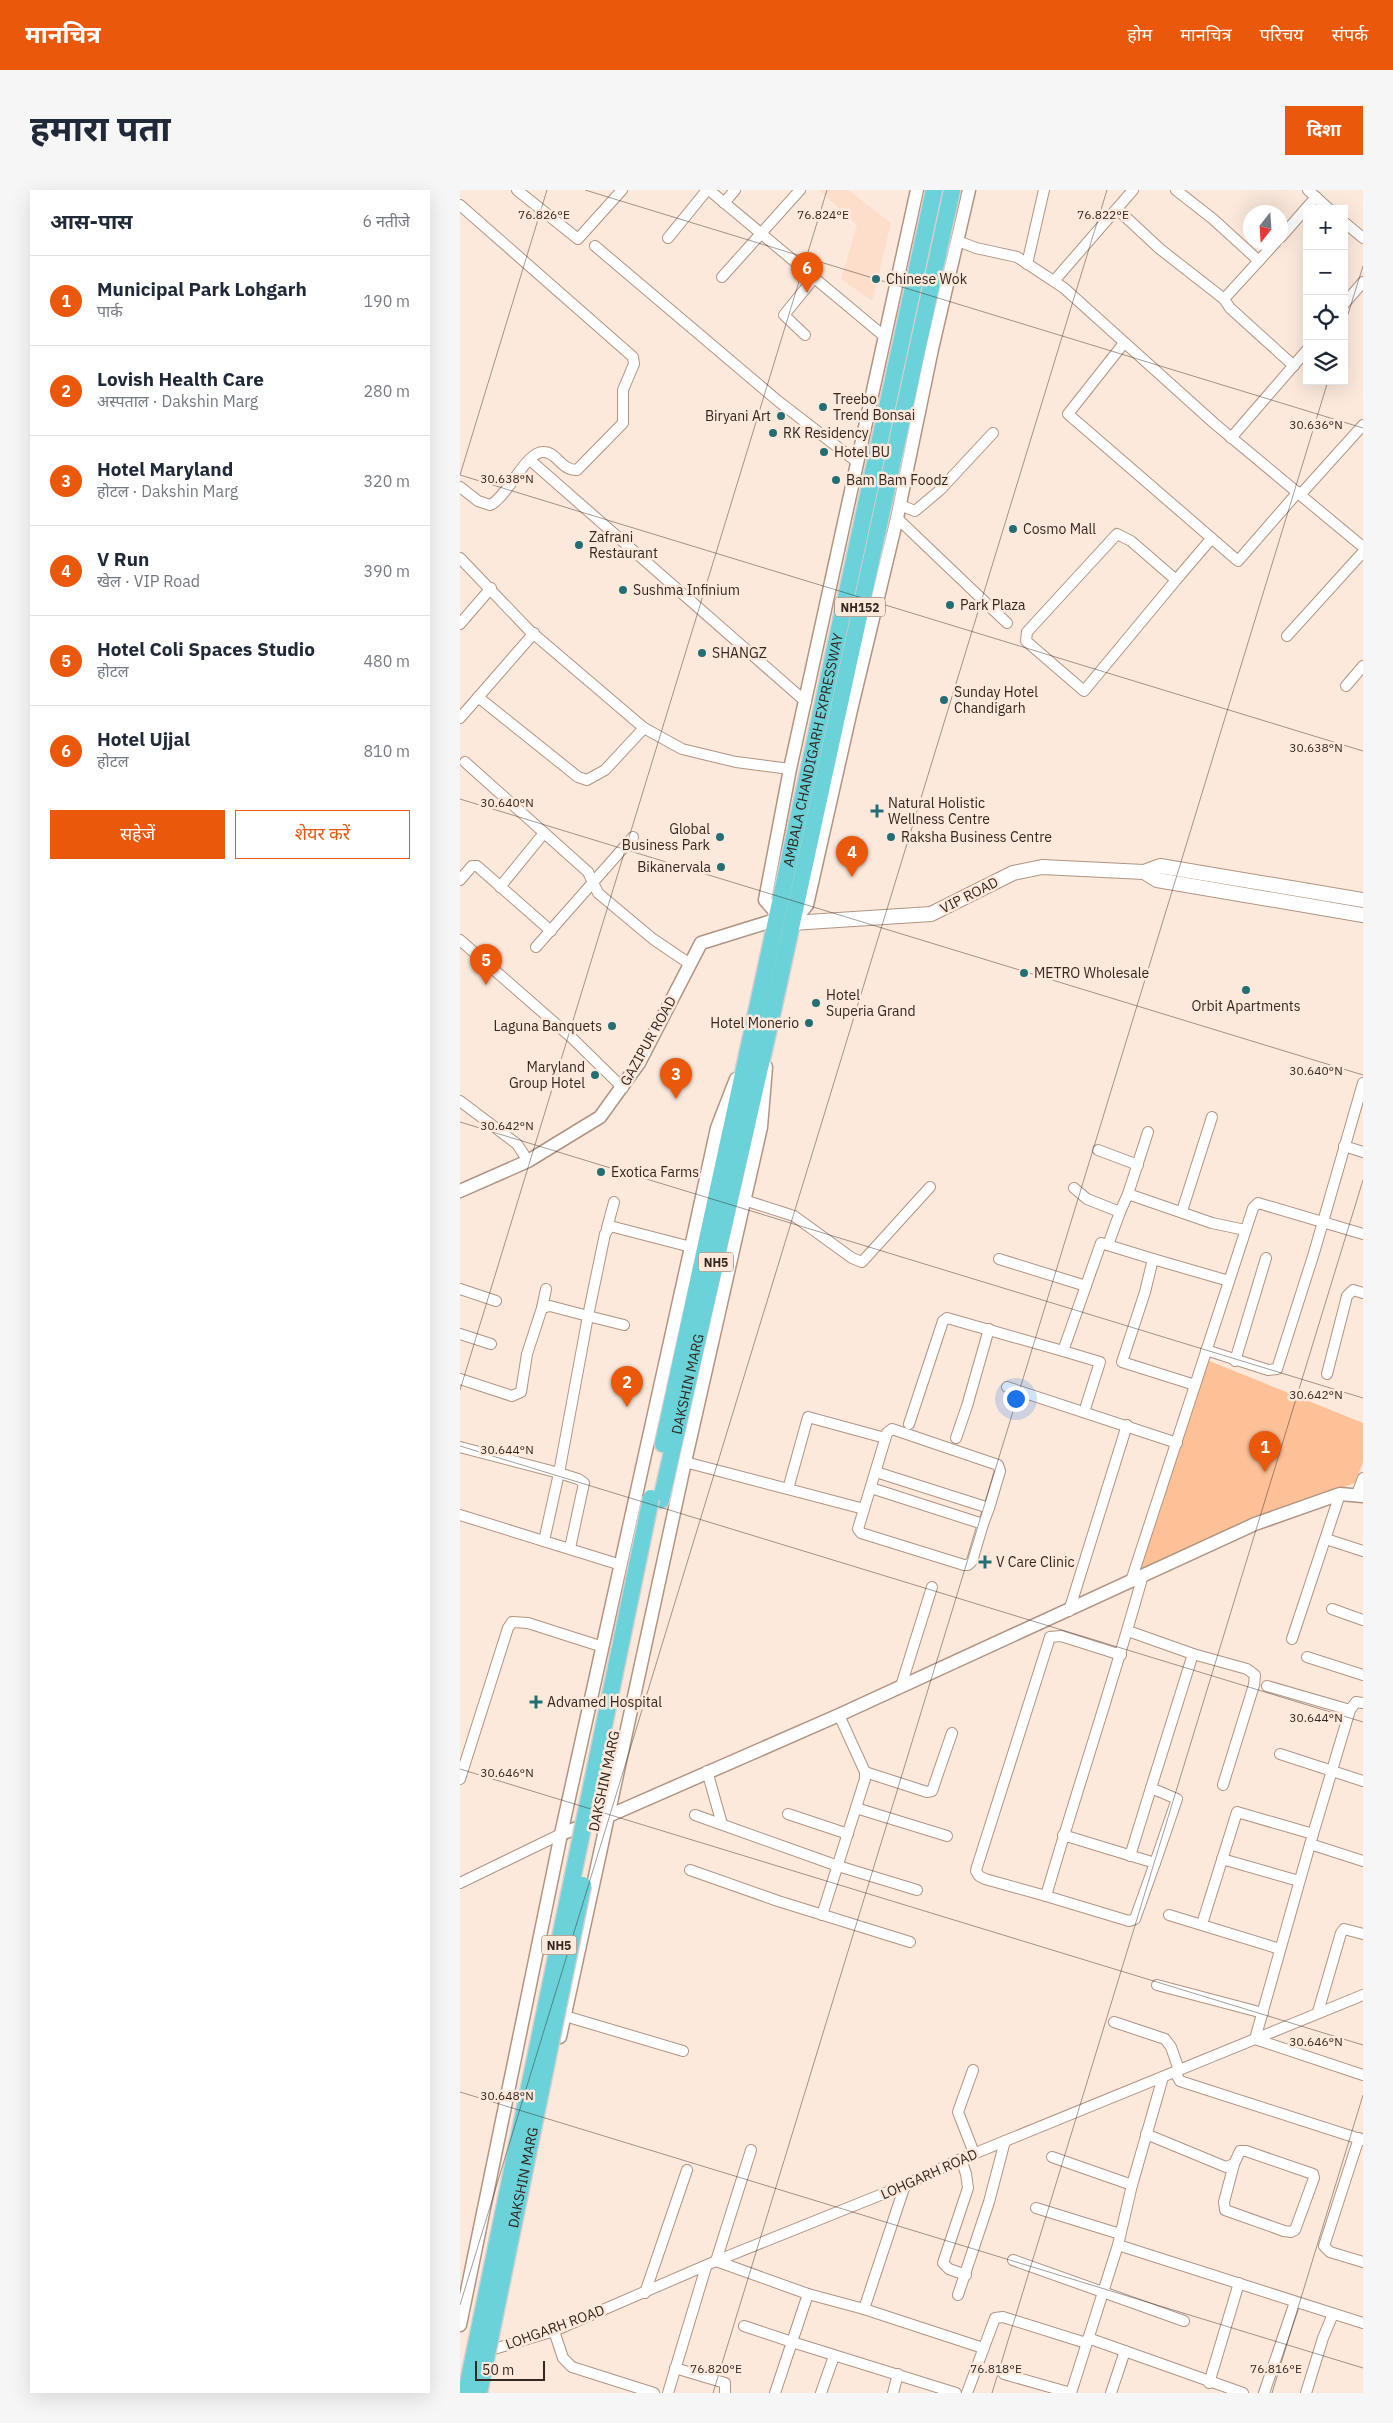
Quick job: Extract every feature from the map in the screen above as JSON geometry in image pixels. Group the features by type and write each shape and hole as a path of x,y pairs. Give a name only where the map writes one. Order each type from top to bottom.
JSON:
{"highway":[{"name":"AMBALA CHANDIGARH EXPRESSWAY","path":"748,1047 934,190"},
{"name":"AMBALA CHANDIGARH EXPRESSWAY","path":"770,1024 952,190"},
{"name":"DAKSHIN MARG","path":"479,2393 656,1499 770,1024"},
{"name":"NH5","path":"466,2393 656,1499 748,1047"}],"main road":[{"path":"1144,872 1160,866 1363,900"},
{"name":"VIP ROAD","path":"792,923 931,914 1013,873 1042,867 1144,872"},
{"path":"1144,872 1157,880 1363,914"}],"street":[{"path":"516,190 578,239 617,192"},
{"path":"668,238 708,190 885,337"},
{"path":"724,202 735,190"},
{"path":"722,277 800,190"},
{"path":"776,917 766,900 790,769 917,190"},
{"path":"792,923 807,905 847,727 898,518 969,190"},
{"path":"1027,264 1044,190"},
{"path":"1054,282 1133,190"},
{"path":"1176,190 1213,219 1259,261"},
{"path":"1288,226 1312,194 1324,205"},
{"path":"460,205 633,357 634,364 622,390 623,423 577,470 565,468 547,452 537,453 500,497 490,505 478,501 460,487"},
{"path":"1118,209 1160,248 1224,299 1230,308 1294,366"},
{"path":"1348,225 1363,238"},
{"path":"958,241 976,248 1017,257 1054,282 1231,438 1363,547"},
{"path":"595,246 778,401 857,462"},
{"path":"1224,299 1269,250"},
{"path":"805,335 784,315 814,278"},
{"path":"1348,299 1363,282"},
{"path":"1124,343 1068,414 1238,561 1363,425"},
{"path":"1231,438 1303,355"},
{"path":"900,505 916,511 940,490 994,433"},
{"path":"530,460 806,702"},
{"path":"898,518 1007,623"},
{"path":"1176,580 1131,541 1117,534 1027,632 1026,641 1084,691 1211,539"},
{"path":"1287,636 1363,552"},
{"path":"460,558 534,633 644,728 682,749 736,762 790,769"},
{"path":"460,624 491,588"},
{"path":"460,718 534,633"},
{"path":"1346,686 1363,666"},
{"path":"478,697 578,777 587,780 605,770 644,728"},
{"path":"464,762 588,872 598,893 653,939 690,964"},
{"path":"500,886 544,833"},
{"path":"536,947 633,837"},
{"path":"460,880 475,865 551,930"},
{"name":"GAZIPUR ROAD","path":"461,1188 528,1161 600,1117 623,1088 639,1063 701,943 776,917"},
{"path":"462,946 572,1038 623,1088"},
{"name":"NH152","path":"485,2393 606,1817 684,1462 761,1127 770,1024"},
{"name":"DAKSHIN MARG","path":"460,2325 561,1834 717,1128 748,1047"},
{"path":"1206,1350 1235,1361 1268,1370 1277,1369 1314,1252 1321,1220 1363,1085"},
{"path":"460,1101 517,1144 528,1161"},
{"path":"1182,1211 1212,1117"},
{"path":"1108,1245 1128,1194 1148,1132"},
{"path":"1344,1146 1363,1152"},
{"path":"1098,1150 1138,1165"},
{"path":"744,1200 794,1216 852,1258 862,1262 930,1186"},
{"path":"1074,1188 1087,1200 1120,1212"},
{"path":"1128,1194 1182,1211 1212,1223 1245,1230"},
{"path":"544,1540 559,1473 588,1316 614,1202"},
{"path":"1131,1581 1252,1208 1258,1203 1321,1220 1363,1234"},
{"path":"607,1228 618,1226 691,1247"},
{"path":"1063,1351 1101,1243 1229,1281"},
{"path":"1235,1361 1266,1258"},
{"path":"999,1259 1086,1286"},
{"path":"1153,1259 1145,1292 1122,1362 1195,1385"},
{"path":"460,1289 496,1301"},
{"path":"460,1379 512,1396 521,1392 528,1354 546,1289"},
{"path":"1327,1374 1347,1296 1353,1290 1363,1292"},
{"path":"542,1308 550,1306 624,1326"},
{"path":"909,1424 943,1321 952,1319 1100,1362 1084,1412"},
{"path":"956,1438 968,1406 989,1329"},
{"path":"460,1334 491,1344"},
{"path":"1007,1387 1177,1443"},
{"path":"788,1489 808,1417 885,1438"},
{"path":"1069,1611 1127,1425"},
{"path":"888,1429 896,1430 998,1465 1000,1472 972,1560 968,1565 861,1533 858,1529 876,1472 888,1429"},
{"path":"460,1447 559,1473 578,1479 584,1484 570,1548"},
{"path":"684,1462 864,1509"},
{"path":"876,1472 988,1508"},
{"path":"460,1883 561,1834 606,1817 839,1716 1255,1524 1340,1494 1360,1495 1363,1478"},
{"path":"871,1488 983,1524"},
{"path":"1292,1639 1340,1494"},
{"path":"460,1515 621,1565"},
{"path":"1326,1539 1363,1551"},
{"path":"1046,1896 1144,1575"},
{"path":"902,1686 932,1587"},
{"path":"1332,1609 1363,1620"},
{"path":"460,1779 508,1628 512,1622 528,1623 603,1647"},
{"path":"1128,1631 1193,1654 1246,1669 1255,1675 1254,1684 1223,1785"},
{"path":"1121,1655 1061,1636 1050,1637 976,1871 979,1876 1132,1921 1136,1917 1177,1799 1151,1788"},
{"path":"1130,1856 1193,1654"},
{"path":"1307,1657 1363,1675"},
{"path":"1267,1686 1350,1710"},
{"path":"1363,1703 1356,1702 1350,1710 1311,1839 1255,2039 1363,2075"},
{"path":"822,1915 856,1808 865,1772 839,1716"},
{"path":"865,1772 927,1792 932,1791 952,1733"},
{"path":"1280,1754 1363,1781"},
{"path":"707,1772 722,1824"},
{"path":"856,1808 947,1836"},
{"path":"1202,1924 1237,1812 1311,1839 1363,1861"},
{"path":"788,1814 848,1834"},
{"path":"695,1815 838,1866 917,1890"},
{"path":"1064,1835 1155,1863"},
{"path":"1222,1859 1300,1881"},
{"path":"690,1870 822,1915 910,1942"},
{"path":"1169,1915 1280,1949"},
{"path":"1318,2012 1341,1933 1344,1928 1348,1928 1363,1934"},
{"path":"1157,1985 1263,2013"},
{"name":"LOHGARH ROAD","path":"494,2349 554,2330 645,2293 905,2185 974,2153 1363,1995"},
{"path":"565,2016 683,2051"},
{"path":"1114,2022 1165,2039 1171,2047 1180,2081 1361,2139 1324,2246 1330,2252 1363,2262"},
{"path":"973,2070 958,2112 974,2153"},
{"path":"1004,2374 1071,2393 1119,2240 1132,2185 1163,2076"},
{"path":"1146,2134 1226,2167 1234,2164 1240,2151 1246,2151 1313,2174 1314,2178 1295,2230 1291,2232 1284,2231 1224,2210 1224,2202 1234,2164"},
{"path":"958,2295 989,2202 1004,2141"},
{"path":"751,2150 716,2262 808,2294 864,2309 983,2348"},
{"path":"1052,2157 1132,2185"},
{"path":"961,2159 968,2188 943,2262 949,2269 966,2275"},
{"path":"645,2293 687,2170"},
{"path":"864,2309 881,2263 905,2185"},
{"path":"1036,2208 1239,2283 1363,2323"},
{"path":"1013,2260 1184,2321"},
{"path":"668,2393 706,2267"},
{"path":"1209,2382 1239,2283"},
{"path":"775,2393 808,2294"},
{"path":"1264,2393 1295,2302"},
{"path":"1306,2393 1323,2338 1333,2314"},
{"path":"967,2393 993,2320 998,2317 1125,2351 1243,2393"},
{"path":"744,2326 834,2356 898,2374 924,2388 956,2393"},
{"path":"554,2330 563,2358 572,2367 654,2393"},
{"path":"1111,2393 1125,2351"},
{"path":"822,2393 834,2356"},
{"path":"675,2368 725,2383 725,2393"},
{"path":"893,2393 898,2374"}],"shaded area":[{"path":"819,190 848,190 891,223 872,301 841,279 857,225"},
{"path":"1207,1360 1363,1423 1363,1462 1355,1483 1237,1526 1139,1570"}],"place":[{"name":"Chinese Wok","path":"876,279"},
{"name":"Hotel Ujjal","path":"807,293"},
{"name":"Treebo Trend Bonsai","path":"823,407"},
{"name":"Biryani Art","path":"781,416"},
{"name":"RK Residency","path":"773,433"},
{"name":"Hotel BU","path":"824,452"},
{"name":"Bam Bam Foodz","path":"836,480"},
{"name":"Cosmo Mall","path":"1013,529"},
{"name":"Zafrani Restaurant","path":"579,545"},
{"name":"Sushma Infinium","path":"623,590"},
{"name":"Park Plaza","path":"950,605"},
{"name":"SHANGZ","path":"702,653"},
{"name":"Sunday Hotel Chandigarh","path":"944,700"},
{"name":"Natural Holistic Wellness Centre","path":"877,811"},
{"name":"Global Business Park","path":"720,837"},
{"name":"Raksha Business Centre","path":"891,837"},
{"name":"Bikanervala","path":"721,867"},
{"name":"V Run","path":"852,877"},
{"name":"METRO Wholesale","path":"1024,973"},
{"name":"Hotel Coli Spaces Studio","path":"486,985"},
{"name":"Orbit Apartments","path":"1246,990"},
{"name":"Hotel Superia Grand","path":"816,1003"},
{"name":"Hotel Monerio","path":"809,1023"},
{"name":"Laguna Banquets","path":"612,1026"},
{"name":"Maryland Group Hotel","path":"595,1075"},
{"name":"Hotel Maryland","path":"676,1099"},
{"name":"Exotica Farms","path":"601,1172"},
{"name":"Lovish Health Care","path":"627,1407"},
{"name":"Municipal Park Lohgarh","path":"1265,1472"},
{"name":"V Care Clinic","path":"985,1562"},
{"name":"Advamed Hospital","path":"536,1702"}]}
